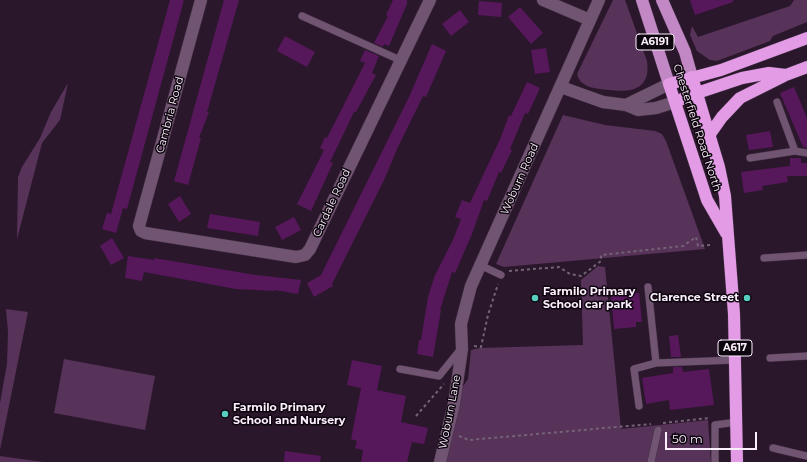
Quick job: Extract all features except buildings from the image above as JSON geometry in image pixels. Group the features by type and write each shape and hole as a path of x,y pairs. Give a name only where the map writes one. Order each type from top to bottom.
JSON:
{"highway":[{"path":"669,84 721,70 807,38"},
{"path":"710,134 722,117 740,98 786,75 807,67"},
{"path":"675,102 742,78 769,73 786,75"},
{"name":"Chesterfield Road North","path":"692,77 710,134 725,196 727,234"},
{"name":"Chesterfield Road North","path":"669,84 706,200 727,234"},
{"name":"A617","path":"727,234 733,299 737,462"}],"main road":[{"name":"Chesterfield Road North","path":"642,0 669,84"},
{"name":"Chesterfield Road North","path":"662,0 685,52 692,77"}],"street":[{"name":"Cambria Road","path":"141,231 140,226 201,0"},
{"name":"Cardale Road","path":"141,231 296,257 305,255 310,249 430,0"},
{"path":"543,0 590,20"},
{"name":"Woburn Road","path":"460,362 462,349 462,324 471,286 482,266 599,0"},
{"path":"626,105 669,84"},
{"path":"561,87 603,102 626,105 638,110 656,108 675,102"},
{"name":"Woburn Lane","path":"440,462 446,432 454,404 460,362"}],"lane":[{"path":"302,16 400,60"},
{"path":"777,102 795,151"},
{"path":"750,158 795,151 807,153"},
{"path":"764,258 807,255"},
{"path":"482,266 501,275"},
{"path":"648,287 656,363"},
{"path":"400,369 439,376 462,349"},
{"path":"770,358 807,356"},
{"path":"639,406 634,369 656,363 735,360"},
{"path":"715,462 715,425 737,422"},
{"path":"651,462 659,427"},
{"path":"773,448 807,456"}],"path":[{"path":"501,275 502,272 560,267 570,274 581,276 602,261 601,255 683,246 696,237 698,246 710,245"},
{"path":"659,427 710,418"},
{"path":"446,432 469,440 652,424"}],"shaded area":[{"path":"613,0 625,0 647,61 646,78 643,83 632,90 617,91 593,88 581,82 577,74"},
{"path":"794,0 807,0 807,22 773,36 770,41 717,61 710,60 697,51 690,35 692,26 698,37 790,6"},
{"path":"68,83 60,120 42,143 17,239 18,177 22,167 40,138 51,112"},
{"path":"563,115 605,125 655,131 662,134 666,141 705,249 504,267 496,264"},
{"path":"598,266 605,267 621,429 708,420 711,462 446,462 460,391 468,379 471,350 480,348 583,345 581,280"},
{"path":"6,309 28,312 0,450 0,403 7,364 8,332"},
{"path":"64,359 155,376 145,430 54,413"},
{"path":"0,456 43,462 0,462"}],"place":[{"name":"Farmilo Primary School car park","path":"535,298"},
{"name":"Clarence Street","path":"747,298"},
{"name":"Farmilo Primary School and Nursery","path":"225,414"}]}
